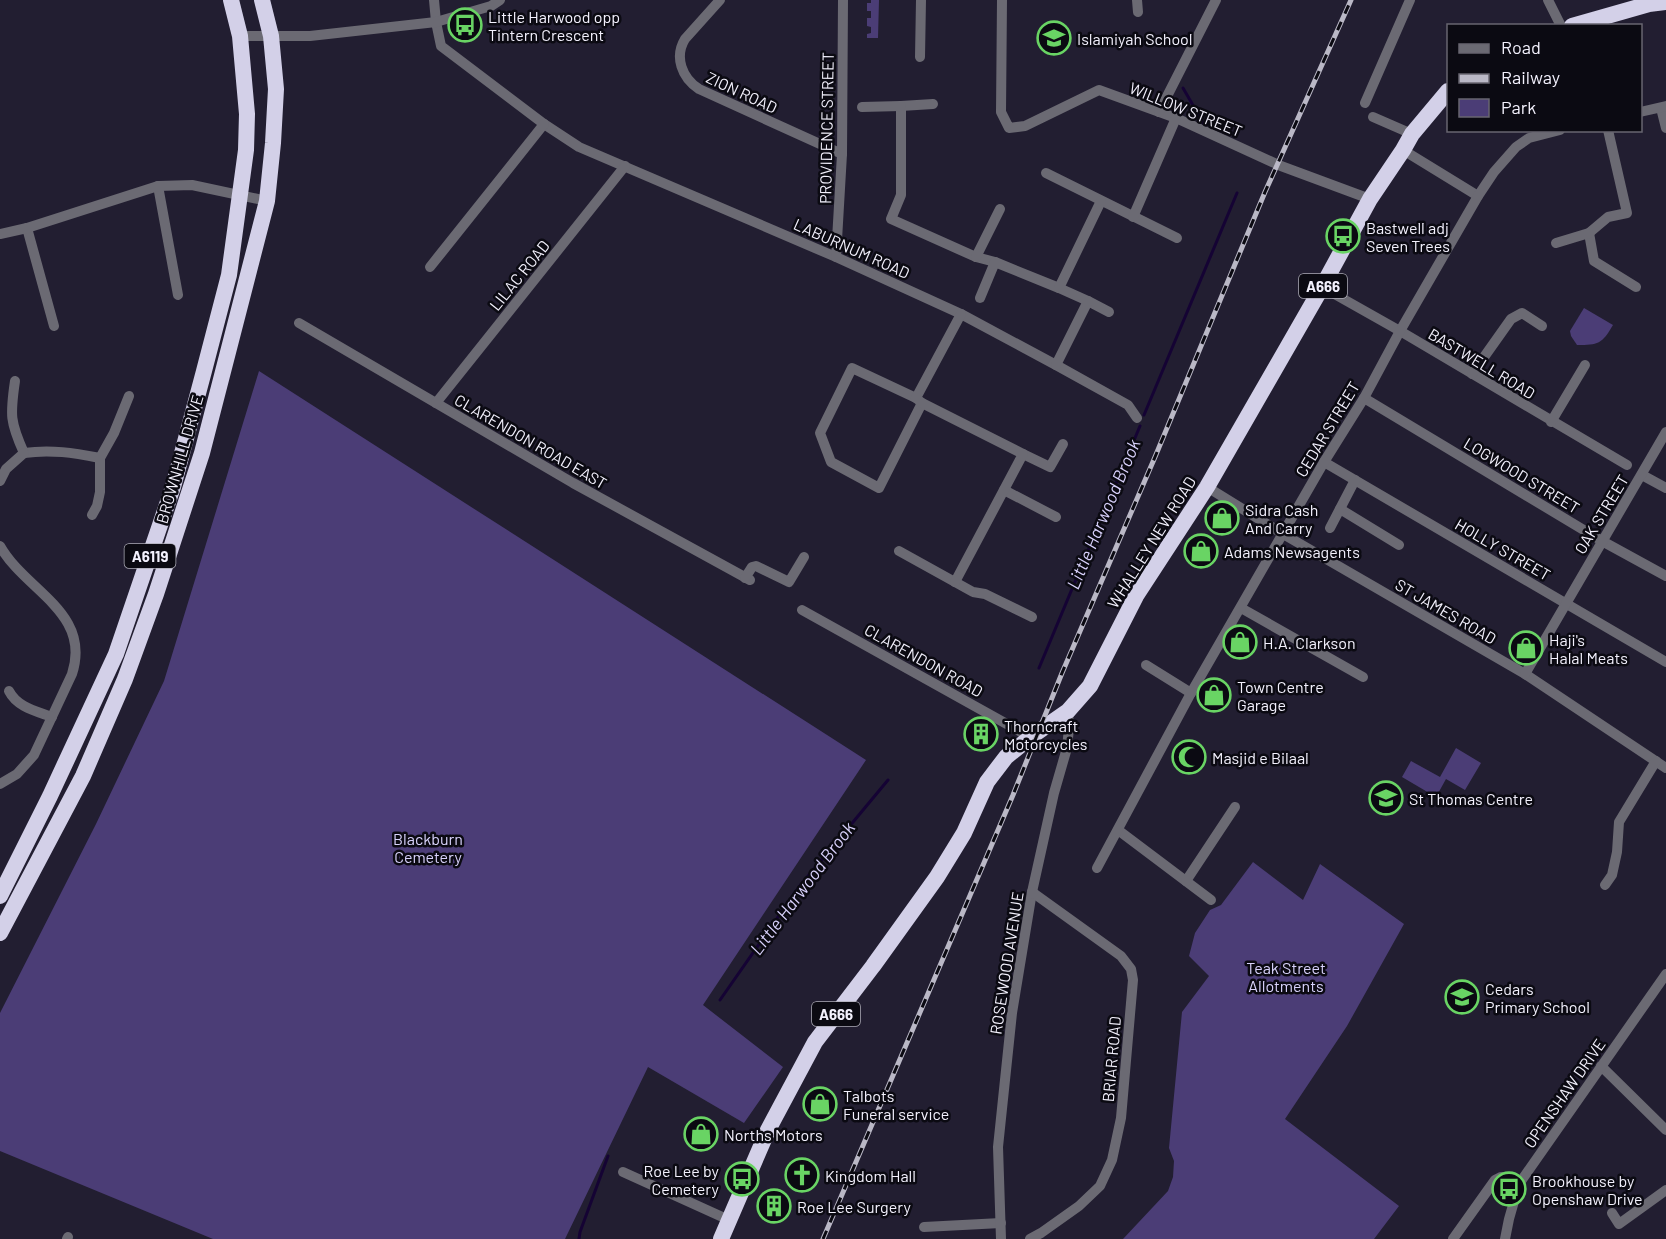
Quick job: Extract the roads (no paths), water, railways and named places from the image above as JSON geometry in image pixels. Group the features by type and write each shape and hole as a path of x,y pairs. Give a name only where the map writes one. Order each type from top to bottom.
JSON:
{"highway":[{"name":"A6119","path":"231,0 240,36"},
{"name":"A6119","path":"262,0 271,36"},
{"path":"1579,24 1654,2"},
{"name":"BROWNHILL DRIVE","path":"0,896 116,654 173,487 229,275 246,150 247,114 240,36"},
{"name":"BROWNHILL DRIVE","path":"0,933 83,776 125,679 202,453 267,201 276,88 271,36"},
{"name":"WHALLEY NEW ROAD","path":"721,1239 768,1130 815,1042 937,877 964,833 987,782 1006,757 1068,711 1090,686 1136,596 1207,487 1370,199 1412,134 1447,94"}],"street":[{"name":"LABURNUM ROAD","path":"434,0 441,46 544,124 579,147 836,257 961,314 1128,405 1137,418"},
{"path":"240,36 310,36 436,22 491,6 500,0"},
{"name":"ZION ROAD","path":"720,0 681,45 681,65 687,80 699,89 842,154"},
{"name":"PROVIDENCE STREET","path":"836,257 842,154 843,0"},
{"path":"920,57 921,0"},
{"name":"WILLOW STREET","path":"1002,0 1001,112 1009,128 1025,126 1099,90 1176,118 1281,166 1370,199"},
{"path":"1137,0 1138,12"},
{"path":"1159,112 1216,0"},
{"path":"1365,103 1410,0"},
{"path":"1548,0 1560,24"},
{"path":"862,107 933,104"},
{"path":"901,106 901,195 891,219 976,257 995,262 1059,288 1109,312"},
{"path":"1642,112 1663,107 1666,128"},
{"path":"1373,117 1412,134"},
{"path":"1133,217 1176,118"},
{"path":"430,267 544,124"},
{"name":"CEDAR STREET","path":"1097,868 1191,693 1324,462 1364,398 1478,196 1494,172 1527,134 1544,132"},
{"path":"1556,243 1589,233 1608,217 1627,213 1608,132"},
{"path":"1403,150 1478,196"},
{"name":"LILAC ROAD","path":"436,404 625,166"},
{"path":"1046,173 1177,238"},
{"path":"0,234 27,228 158,186 192,185 267,201"},
{"path":"158,186 178,295"},
{"path":"1059,288 1101,201"},
{"path":"976,257 1000,208"},
{"path":"27,228 54,326"},
{"path":"1589,233 1594,261 1636,286"},
{"path":"980,298 995,262"},
{"name":"BASTWELL ROAD","path":"1322,287 1627,465"},
{"path":"1056,365 1088,301"},
{"path":"1472,374 1511,319 1522,313 1542,326"},
{"path":"961,314 919,401 879,488 831,462 820,433 852,368 919,401 1050,467 1063,444"},
{"name":"CLARENDON ROAD EAST","path":"299,322 573,483 748,579 752,567 756,566 789,582 804,557"},
{"path":"1551,422 1585,365"},
{"path":"15,381 11,410 12,423 24,453"},
{"path":"92,515 99,499 100,458 114,433 129,396"},
{"name":"LOGWOOD STREET","path":"1364,398 1602,541 1666,576"},
{"name":"OAK STREET","path":"1525,674 1666,432"},
{"path":"0,482 6,469 24,453 57,451 100,458"},
{"path":"954,582 1023,454"},
{"name":"HOLLY STREET","path":"1324,462 1666,662"},
{"path":"1642,475 1666,488"},
{"path":"1330,528 1355,480"},
{"name":"ST JAMES ROAD","path":"1207,487 1283,534 1525,674 1663,763"},
{"path":"1004,490 1056,518"},
{"path":"1340,509 1399,545"},
{"path":"0,546 14,567 62,613 71,627 75,644 72,674 34,755 17,774 0,784"},
{"path":"899,551 973,592 985,594 1032,617"},
{"path":"1241,608 1363,677"},
{"name":"CLARENDON ROAD","path":"802,610 1030,737"},
{"path":"1146,665 1191,693"},
{"path":"9,691 20,705 52,717"},
{"path":"11,712 20,705"},
{"name":"ROSEWOOD AVENUE","path":"1001,1239 998,1147 1012,1013 1032,892 1054,793 1068,748 1068,711"},
{"path":"1605,885 1612,875 1617,852 1619,822 1663,763"},
{"path":"1186,881 1235,807"},
{"path":"1118,830 1211,900"},
{"name":"BRIAR ROAD","path":"1030,1239 1079,1206 1100,1186 1112,1160 1121,1118 1133,980 1131,969 1121,956 1032,892"},
{"name":"OPENSHAW DRIVE","path":"1505,1239 1519,1184 1666,974"},
{"path":"1601,1066 1666,1130"},
{"path":"623,1172 729,1220"},
{"path":"1453,1239 1495,1180 1501,1177 1519,1184"},
{"path":"1612,1214 1619,1224 1666,1190"},
{"path":"924,1227 1001,1223"}],"waterway":[{"name":"Little Harwood Brook","path":"1183,88 1205,126"},
{"name":"Little Harwood Brook","path":"1144,415 1237,193"},
{"name":"Little Harwood Brook","path":"1039,668 1140,426"},
{"name":"Little Harwood Brook","path":"720,1000 799,887 888,780"},
{"name":"Little Harwood Brook","path":"579,1239 608,1156"}],"railway":[{"path":"823,1239 1013,795 1062,673 1265,192 1351,0"}],"place":[{"name":"Little Harwood opp Tintern Crescent","path":"465,25"},
{"name":"Islamiyah School","path":"1054,38"},
{"name":"Bastwell adj Seven Trees","path":"1343,236"},
{"name":"Sidra Cash And Carry","path":"1222,518"},
{"name":"Adams Newsagents","path":"1201,551"},
{"name":"H.A. Clarkson","path":"1240,642"},
{"name":"Haji's Halal Meats","path":"1526,648"},
{"name":"Town Centre Garage","path":"1214,695"},
{"name":"Thorncraft Motorcycles","path":"981,734"},
{"name":"Masjid e Bilaal","path":"1189,757"},
{"name":"St Thomas Centre","path":"1386,798"},
{"name":"Cedars Primary School","path":"1462,997"},
{"name":"Talbots Funeral service","path":"820,1104"},
{"name":"Norths Motors","path":"701,1134"},
{"name":"Kingdom Hall","path":"802,1175"},
{"name":"Roe Lee by Cemetery","path":"742,1179"},
{"name":"Brookhouse by Openshaw Drive","path":"1509,1189"},
{"name":"Roe Lee Surgery","path":"774,1206"}],"park label":[{"name":"Blackburn Cemetery","path":"428,847"},
{"name":"Teak Street Allotments","path":"1286,976"}]}
